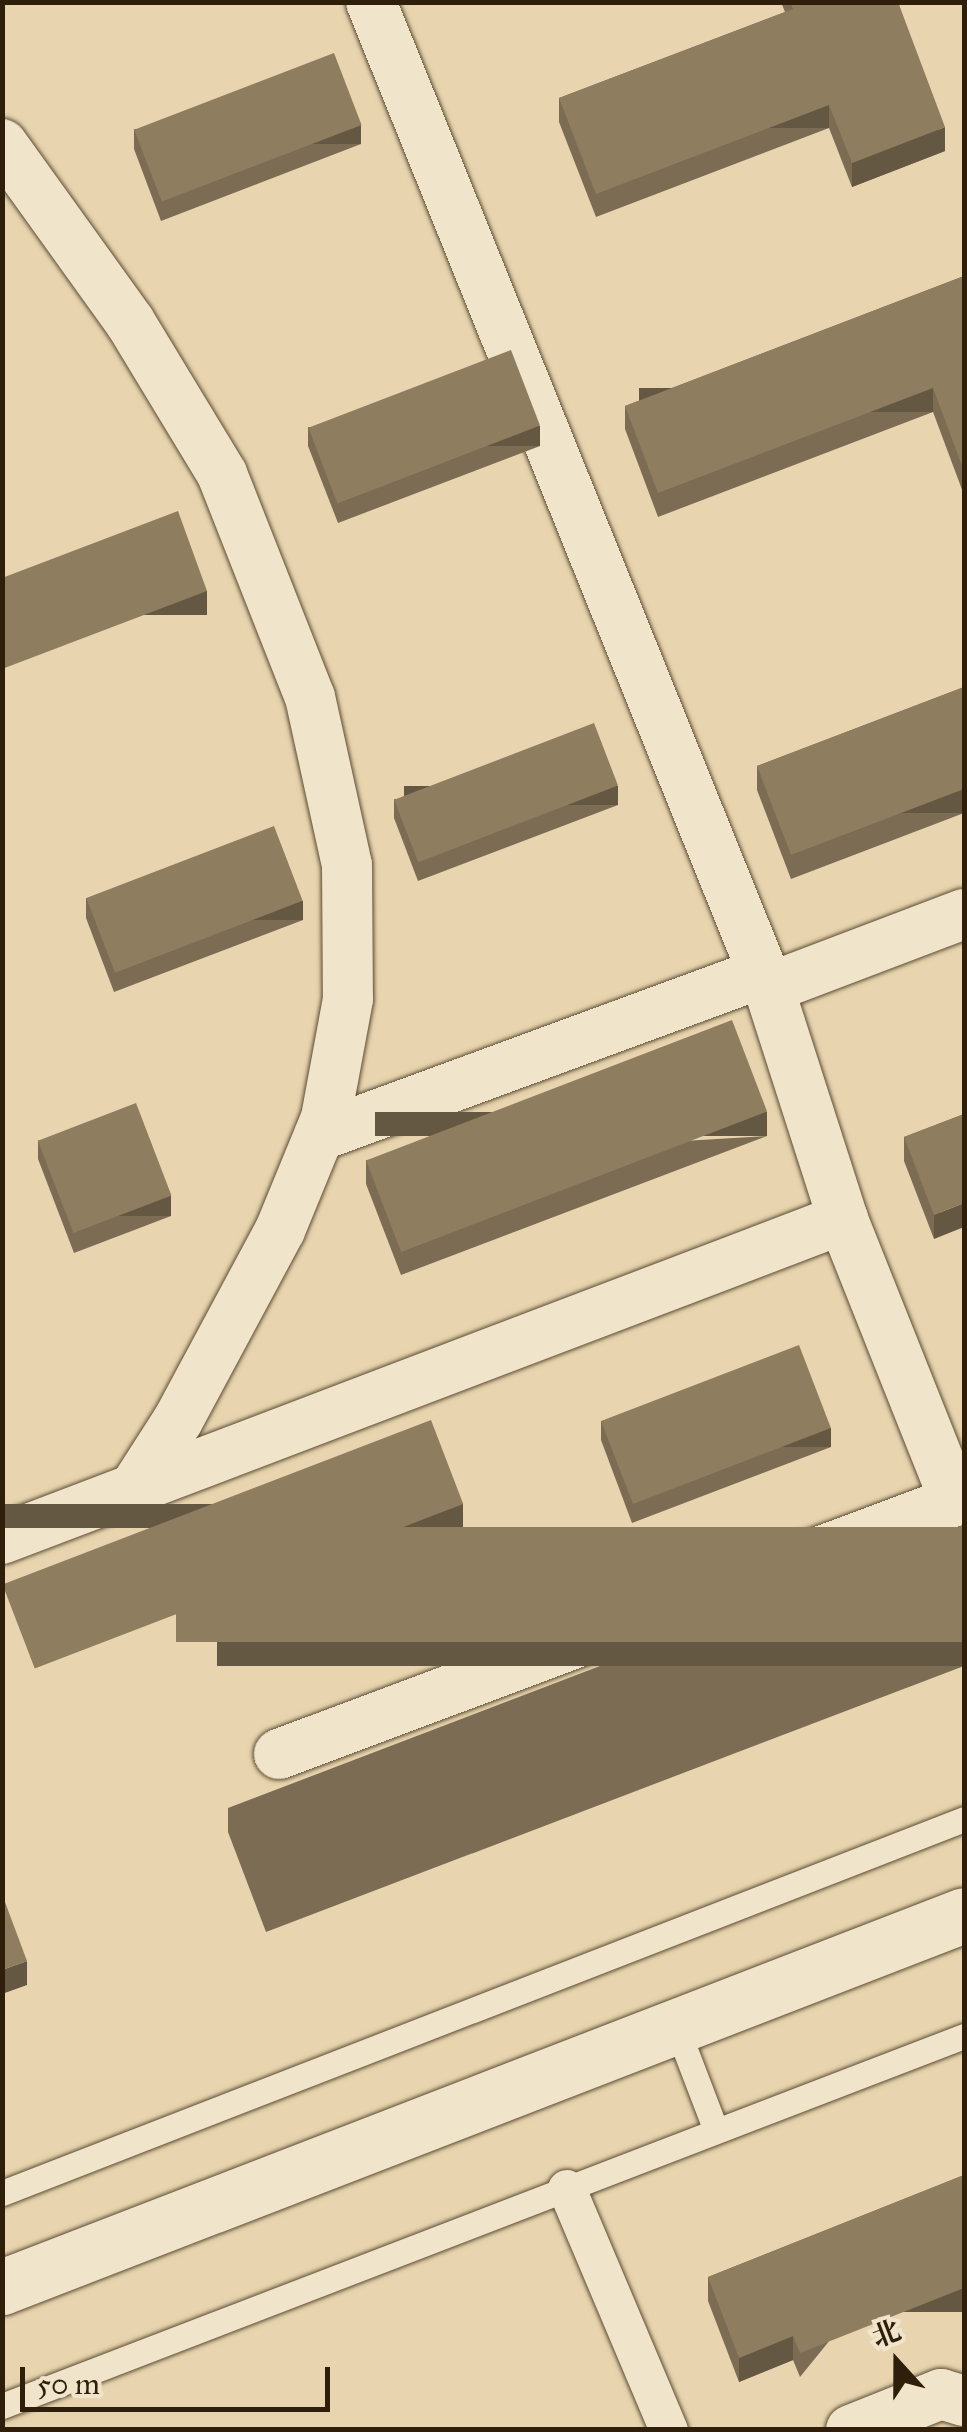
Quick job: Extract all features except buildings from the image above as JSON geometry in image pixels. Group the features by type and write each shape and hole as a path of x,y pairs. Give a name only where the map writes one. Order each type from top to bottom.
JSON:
{"street":[{"path":"279,1754 955,1501 843,1219 766,980 371,2"},
{"path":"2,144 185,406 254,544 310,697 347,865 351,940 340,1059 319,1136 280,1230 178,1420 133,1490"},
{"path":"319,1136 964,914"},
{"path":"2,1539 843,1219"},
{"path":"2,2287 964,1914"},
{"path":"567,2189 669,2430"},
{"path":"851,2430 941,2394 964,2401"}],"lane":[{"path":"2,2193 964,1820"},
{"path":"676,2026 716,2131"},
{"path":"2,2406 964,2036"}]}
